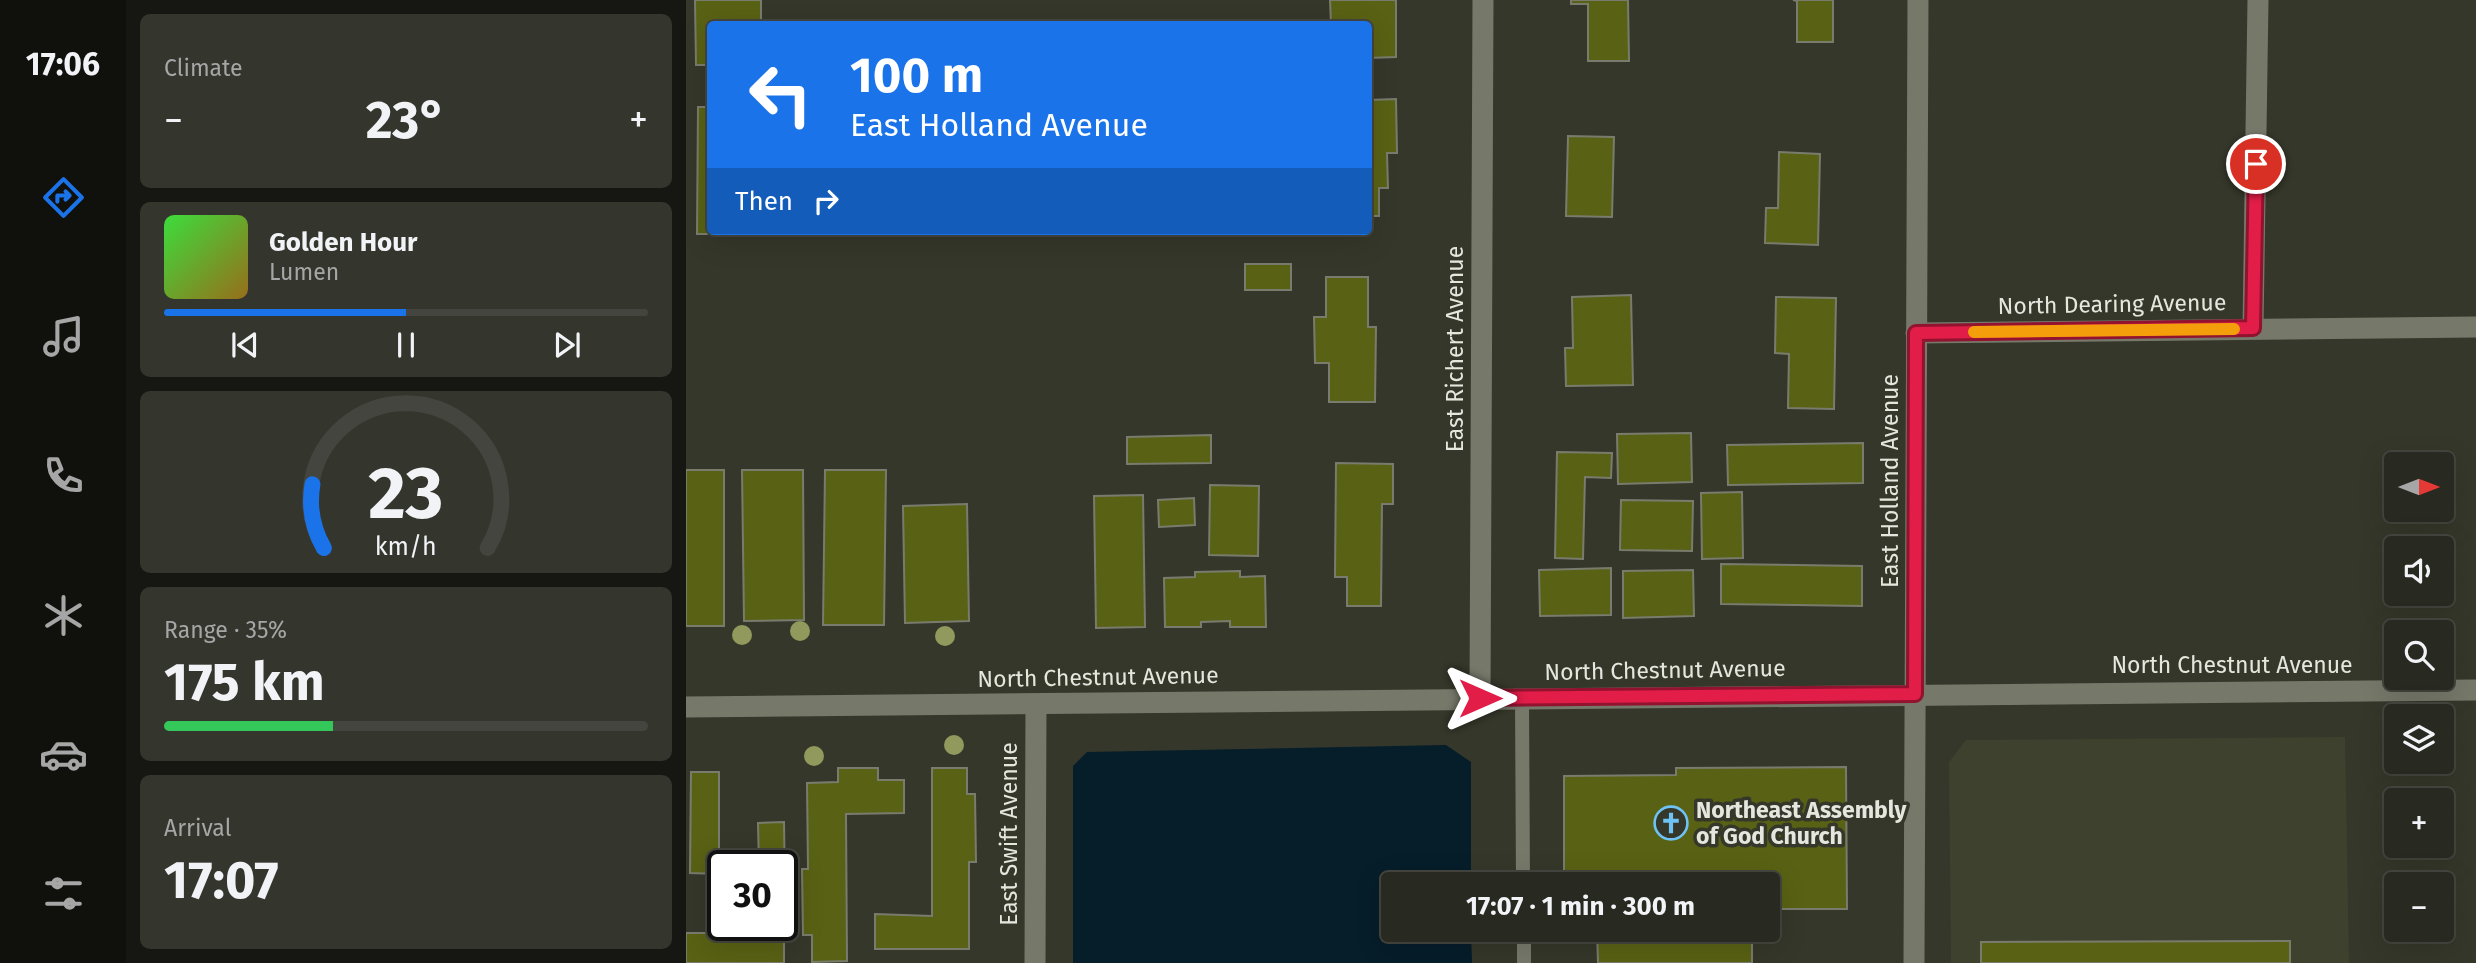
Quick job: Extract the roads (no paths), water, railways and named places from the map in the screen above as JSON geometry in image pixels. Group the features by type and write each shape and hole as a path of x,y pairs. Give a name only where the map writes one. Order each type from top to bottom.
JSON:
{"street":[{"name":"East Richert Avenue","path":"1480,698 1483,0"},
{"name":"East Holland Avenue","path":"1914,963 1918,0"},
{"path":"2253,328 2258,0"},
{"name":"North Dearing Avenue","path":"1916,333 2476,327"},
{"name":"North Chestnut Avenue","path":"686,707 2476,690"},
{"name":"East Swift Avenue","path":"1035,963 1036,704"}],"lane":[{"path":"1522,698 1523,872"},
{"path":"1524,942 1524,963"}],"water":[{"path":"1446,745 1471,762 1471,872 1381,872 1381,942 1471,942 1472,963 1073,963 1073,766 1087,752"}],"place":[{"name":"Northeast Assembly of God Church","path":"1671,823"}]}
